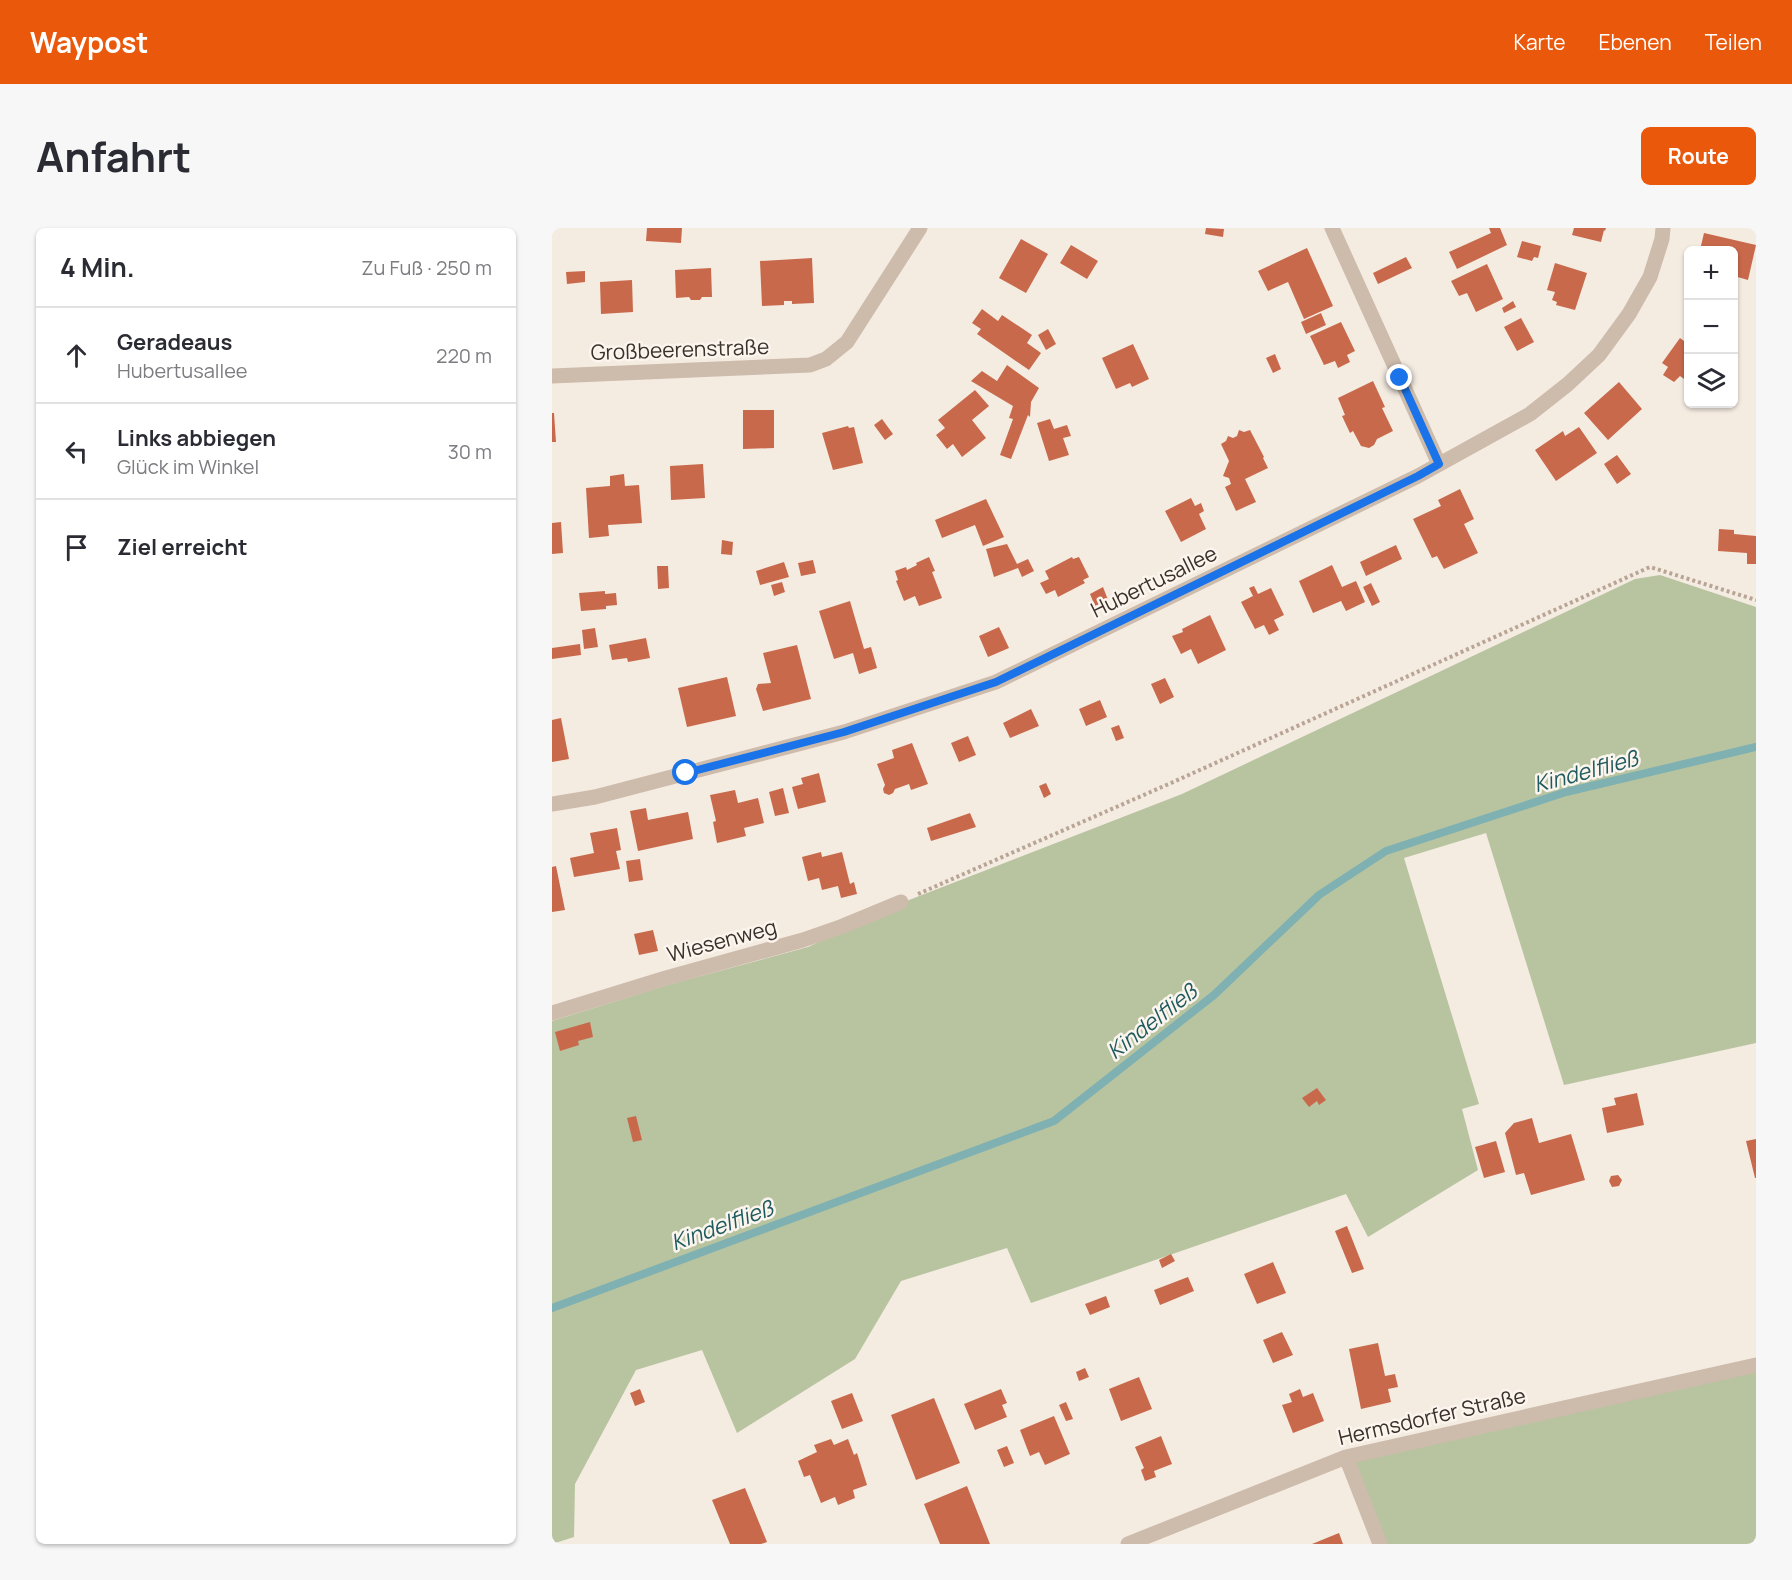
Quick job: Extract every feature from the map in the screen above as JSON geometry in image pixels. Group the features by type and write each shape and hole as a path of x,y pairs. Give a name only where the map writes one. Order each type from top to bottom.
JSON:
{"street":[{"name":"Großbeerenstraße","path":"552,376 810,365 826,359 847,342 920,228"},
{"path":"1332,228 1439,464"},
{"name":"Hubertusallee","path":"552,804 595,797 844,732 996,682 1418,476 1530,414 1568,384 1599,355 1629,314 1650,277 1662,240 1663,228"},
{"name":"Wiesenweg","path":"552,1013 803,940 843,927 901,902"},
{"name":"Hermsdorfer Straße","path":"1128,1544 1346,1457 1756,1365"},
{"path":"1346,1457 1380,1544"}],"path":[{"path":"901,902 1650,567 1756,600"}],"green space":[{"path":"1660,575 1756,607 1756,1043 1564,1085 1486,833 1404,858 1479,1104 1462,1109 1478,1170 1368,1237 1346,1194 1031,1303 1007,1248 901,1281 855,1359 737,1433 702,1350 636,1370 575,1484 574,1537 552,1544 552,1021 671,984 808,947 909,900 1182,794 1635,579"},
{"path":"1756,1365 1756,1544 1380,1544 1346,1457"}],"building":[{"path":"647,228 682,228 681,243 646,241"},
{"path":"1206,228 1224,229 1223,237 1205,234"},
{"path":"1489,228 1500,228 1507,245 1457,269 1449,252 1491,233"},
{"path":"1574,228 1606,228 1601,242 1572,235"},
{"path":"1704,233 1756,245 1748,280 1738,277 1738,246 1701,246"},
{"path":"1021,239 1048,254 1026,293 999,278"},
{"path":"1522,241 1541,246 1538,258 1534,257 1532,261 1517,257"},
{"path":"1071,245 1098,261 1087,279 1060,263"},
{"path":"1307,248 1333,306 1304,319 1288,282 1268,291 1258,271"},
{"path":"1406,257 1412,268 1378,284 1373,273"},
{"path":"812,258 814,303 792,304 792,301 784,301 784,305 762,306 760,261"},
{"path":"1555,263 1587,273 1575,310 1556,305 1557,302 1552,300 1555,292 1547,290"},
{"path":"1487,264 1503,299 1476,312 1467,293 1459,296 1451,281"},
{"path":"711,268 712,297 702,297 700,300 691,300 689,297 676,298 675,270"},
{"path":"585,271 585,282 567,284 566,272"},
{"path":"632,280 633,312 601,314 600,282"},
{"path":"1513,301 1516,307 1504,313 1502,308"},
{"path":"982,309 998,321 1002,315 1032,335 1027,343 1041,353 1029,370 977,334 981,329 972,323"},
{"path":"1321,313 1326,325 1306,334 1301,322"},
{"path":"1521,318 1534,342 1517,351 1504,327"},
{"path":"1341,322 1355,351 1347,355 1350,362 1338,368 1335,361 1324,365 1310,336"},
{"path":"1048,329 1056,344 1046,350 1038,335"},
{"path":"1680,338 1684,341 1684,379 1680,376 1674,382 1663,375 1668,367 1662,363"},
{"path":"1133,344 1149,379 1132,387 1130,383 1116,389 1102,358"},
{"path":"1275,354 1281,369 1273,373 1266,358"},
{"path":"1007,365 1039,388 1031,402 1030,417 1028,415 1011,459 1000,455 1013,419 1009,418 1013,406 971,381 982,371 997,381"},
{"path":"1373,381 1393,431 1377,439 1369,448 1361,446 1353,431 1350,433 1342,416 1345,415 1338,398"},
{"path":"1619,382 1642,409 1608,440 1584,413"},
{"path":"975,390 989,406 972,420 986,438 962,457 953,444 947,449 936,435 945,428 938,420"},
{"path":"743,410 774,410 774,448 743,449"},
{"path":"552,413 554,413 556,442 552,442"},
{"path":"882,419 893,434 885,440 874,425"},
{"path":"1050,419 1054,429 1067,425 1071,436 1063,438 1069,455 1049,461 1037,423"},
{"path":"848,426 849,428 854,427 863,463 833,470 822,433"},
{"path":"1579,427 1597,453 1556,481 1535,450 1563,431 1565,436"},
{"path":"1239,430 1244,432 1250,430 1268,468 1245,479 1256,502 1236,511 1225,487 1231,484 1229,478 1223,476 1229,461 1221,444 1228,436 1233,438 1237,436"},
{"path":"1617,455 1631,474 1617,484 1604,464"},
{"path":"703,464 705,498 671,500 670,466"},
{"path":"624,474 625,486 639,485 642,523 608,525 609,536 589,538 586,488 610,486 610,476"},
{"path":"1460,489 1474,519 1464,524 1478,553 1444,569 1437,556 1432,558 1413,519 1441,506 1438,500"},
{"path":"1191,498 1195,506 1201,503 1204,511 1199,514 1206,529 1181,542 1165,511"},
{"path":"986,499 1004,537 983,546 975,525 942,538 935,520"},
{"path":"561,522 563,553 552,554 552,523"},
{"path":"1719,529 1734,530 1734,534 1756,536 1756,564 1747,564 1747,553 1718,551"},
{"path":"722,540 733,542 732,555 721,554"},
{"path":"1007,544 1017,564 1028,559 1034,571 1022,577 1018,568 994,577 986,549"},
{"path":"1396,545 1402,559 1366,576 1360,562"},
{"path":"929,557 942,598 919,606 915,596 904,601 896,581 898,580 895,571 906,567 907,570"},
{"path":"1072,557 1073,559 1079,557 1089,577 1083,580 1085,583 1058,597 1055,590 1046,594 1040,583 1049,579 1045,571"},
{"path":"813,560 816,573 801,576 798,563"},
{"path":"784,562 789,577 760,585 756,571"},
{"path":"1332,565 1342,587 1356,581 1365,602 1346,611 1341,601 1313,613 1299,581"},
{"path":"657,566 668,566 669,588 658,589"},
{"path":"782,582 785,592 774,596 771,585"},
{"path":"1371,583 1380,602 1372,606 1363,587"},
{"path":"1254,586 1258,594 1271,588 1284,615 1274,620 1279,630 1269,635 1264,625 1255,629 1241,602 1253,596 1249,588"},
{"path":"1103,587 1108,600 1095,606 1090,594"},
{"path":"605,591 605,594 616,593 617,605 606,606 606,609 581,611 579,593"},
{"path":"850,601 864,649 871,647 877,668 859,674 853,653 834,659 819,611"},
{"path":"1210,615 1226,650 1198,664 1191,649 1181,654 1172,636 1183,632 1182,629"},
{"path":"999,627 1009,648 988,657 979,636"},
{"path":"595,628 598,647 584,649 582,630"},
{"path":"646,638 650,658 628,662 627,658 612,660 609,645"},
{"path":"580,644 581,655 552,659 552,648"},
{"path":"797,645 811,699 763,711 756,689 758,684 771,683 763,653"},
{"path":"727,677 736,716 687,727 678,688"},
{"path":"1165,678 1174,697 1160,704 1151,684"},
{"path":"1100,700 1107,717 1086,726 1079,709"},
{"path":"1031,709 1039,726 1010,738 1003,723"},
{"path":"561,718 569,759 552,762 552,720"},
{"path":"1119,725 1124,738 1116,741 1111,728"},
{"path":"968,736 976,755 959,762 951,743"},
{"path":"912,743 928,784 911,790 909,784 895,789 889,795 884,793 885,785 877,764 894,758 892,750"},
{"path":"819,773 826,802 798,809 792,787 803,784 801,778"},
{"path":"1046,783 1051,794 1044,798 1039,786"},
{"path":"783,788 789,813 775,816 769,792"},
{"path":"735,790 738,803 758,798 764,823 744,828 746,836 717,843 713,822 716,821 710,795"},
{"path":"646,808 648,820 688,812 693,839 638,851 630,811"},
{"path":"970,813 976,827 931,841 927,828"},
{"path":"617,828 621,850 616,851 620,869 574,877 570,858 594,853 590,833"},
{"path":"821,852 822,857 842,852 850,884 854,882 857,894 841,898 838,886 822,890 819,878 808,881 802,857"},
{"path":"640,859 643,880 629,882 626,861"},
{"path":"556,866 565,910 552,912 552,867"},
{"path":"653,930 658,951 639,955 634,934"},
{"path":"590,1022 593,1037 578,1041 579,1045 560,1051 555,1032"},
{"path":"1317,1088 1326,1100 1319,1105 1317,1101 1309,1107 1302,1098"},
{"path":"1637,1093 1644,1125 1607,1133 1602,1108 1616,1105 1614,1098"},
{"path":"636,1116 642,1140 633,1142 627,1118"},
{"path":"1532,1118 1539,1143 1571,1134 1585,1180 1531,1195 1524,1173 1516,1175 1505,1133 1514,1123"},
{"path":"1756,1139 1756,1178 1755,1178 1746,1141"},
{"path":"1496,1141 1505,1172 1484,1178 1475,1147"},
{"path":"1618,1175 1622,1180 1619,1186 1612,1187 1609,1181 1611,1176"},
{"path":"1347,1226 1364,1269 1352,1273 1335,1231"},
{"path":"1171,1254 1175,1261 1162,1268 1159,1260"},
{"path":"1273,1262 1286,1293 1257,1304 1244,1274"},
{"path":"1188,1277 1194,1291 1160,1305 1154,1290"},
{"path":"1106,1296 1110,1307 1090,1315 1085,1304"},
{"path":"1282,1332 1293,1355 1273,1363 1263,1340"},
{"path":"1378,1343 1385,1376 1395,1374 1398,1387 1388,1389 1391,1402 1361,1409 1349,1349"},
{"path":"1085,1368 1089,1377 1079,1381 1076,1372"},
{"path":"1139,1377 1152,1409 1121,1421 1109,1389"},
{"path":"640,1389 645,1402 635,1406 630,1393"},
{"path":"1001,1389 1007,1403 1002,1405 1007,1417 975,1430 964,1404"},
{"path":"1300,1389 1303,1397 1313,1393 1324,1421 1293,1433 1282,1405 1292,1402 1289,1394"},
{"path":"852,1393 863,1421 842,1429 831,1401"},
{"path":"934,1398 960,1463 916,1480 891,1415"},
{"path":"1066,1402 1073,1419 1066,1421 1059,1405"},
{"path":"1054,1416 1070,1454 1045,1465 1039,1452 1030,1456 1020,1430"},
{"path":"1161,1436 1172,1464 1154,1471 1156,1477 1145,1481 1141,1470 1144,1468 1135,1447"},
{"path":"831,1439 834,1445 848,1439 854,1455 857,1453 867,1485 853,1490 855,1498 838,1505 835,1497 821,1503 810,1475 804,1477 798,1461 817,1452 814,1445"},
{"path":"1007,1446 1014,1463 1004,1467 997,1450"},
{"path":"967,1486 990,1544 940,1544 924,1504"},
{"path":"745,1488 767,1542 730,1544 712,1500"},
{"path":"1339,1533 1343,1544 1312,1544"}],"waterway":[{"name":"Kindelfließ","path":"552,1308 1054,1121 1214,995 1319,895 1386,851 1566,792 1756,747"}],"route":[{"path":"686,773 844,732 996,682 1418,476 1439,464 1400,378"}]}
